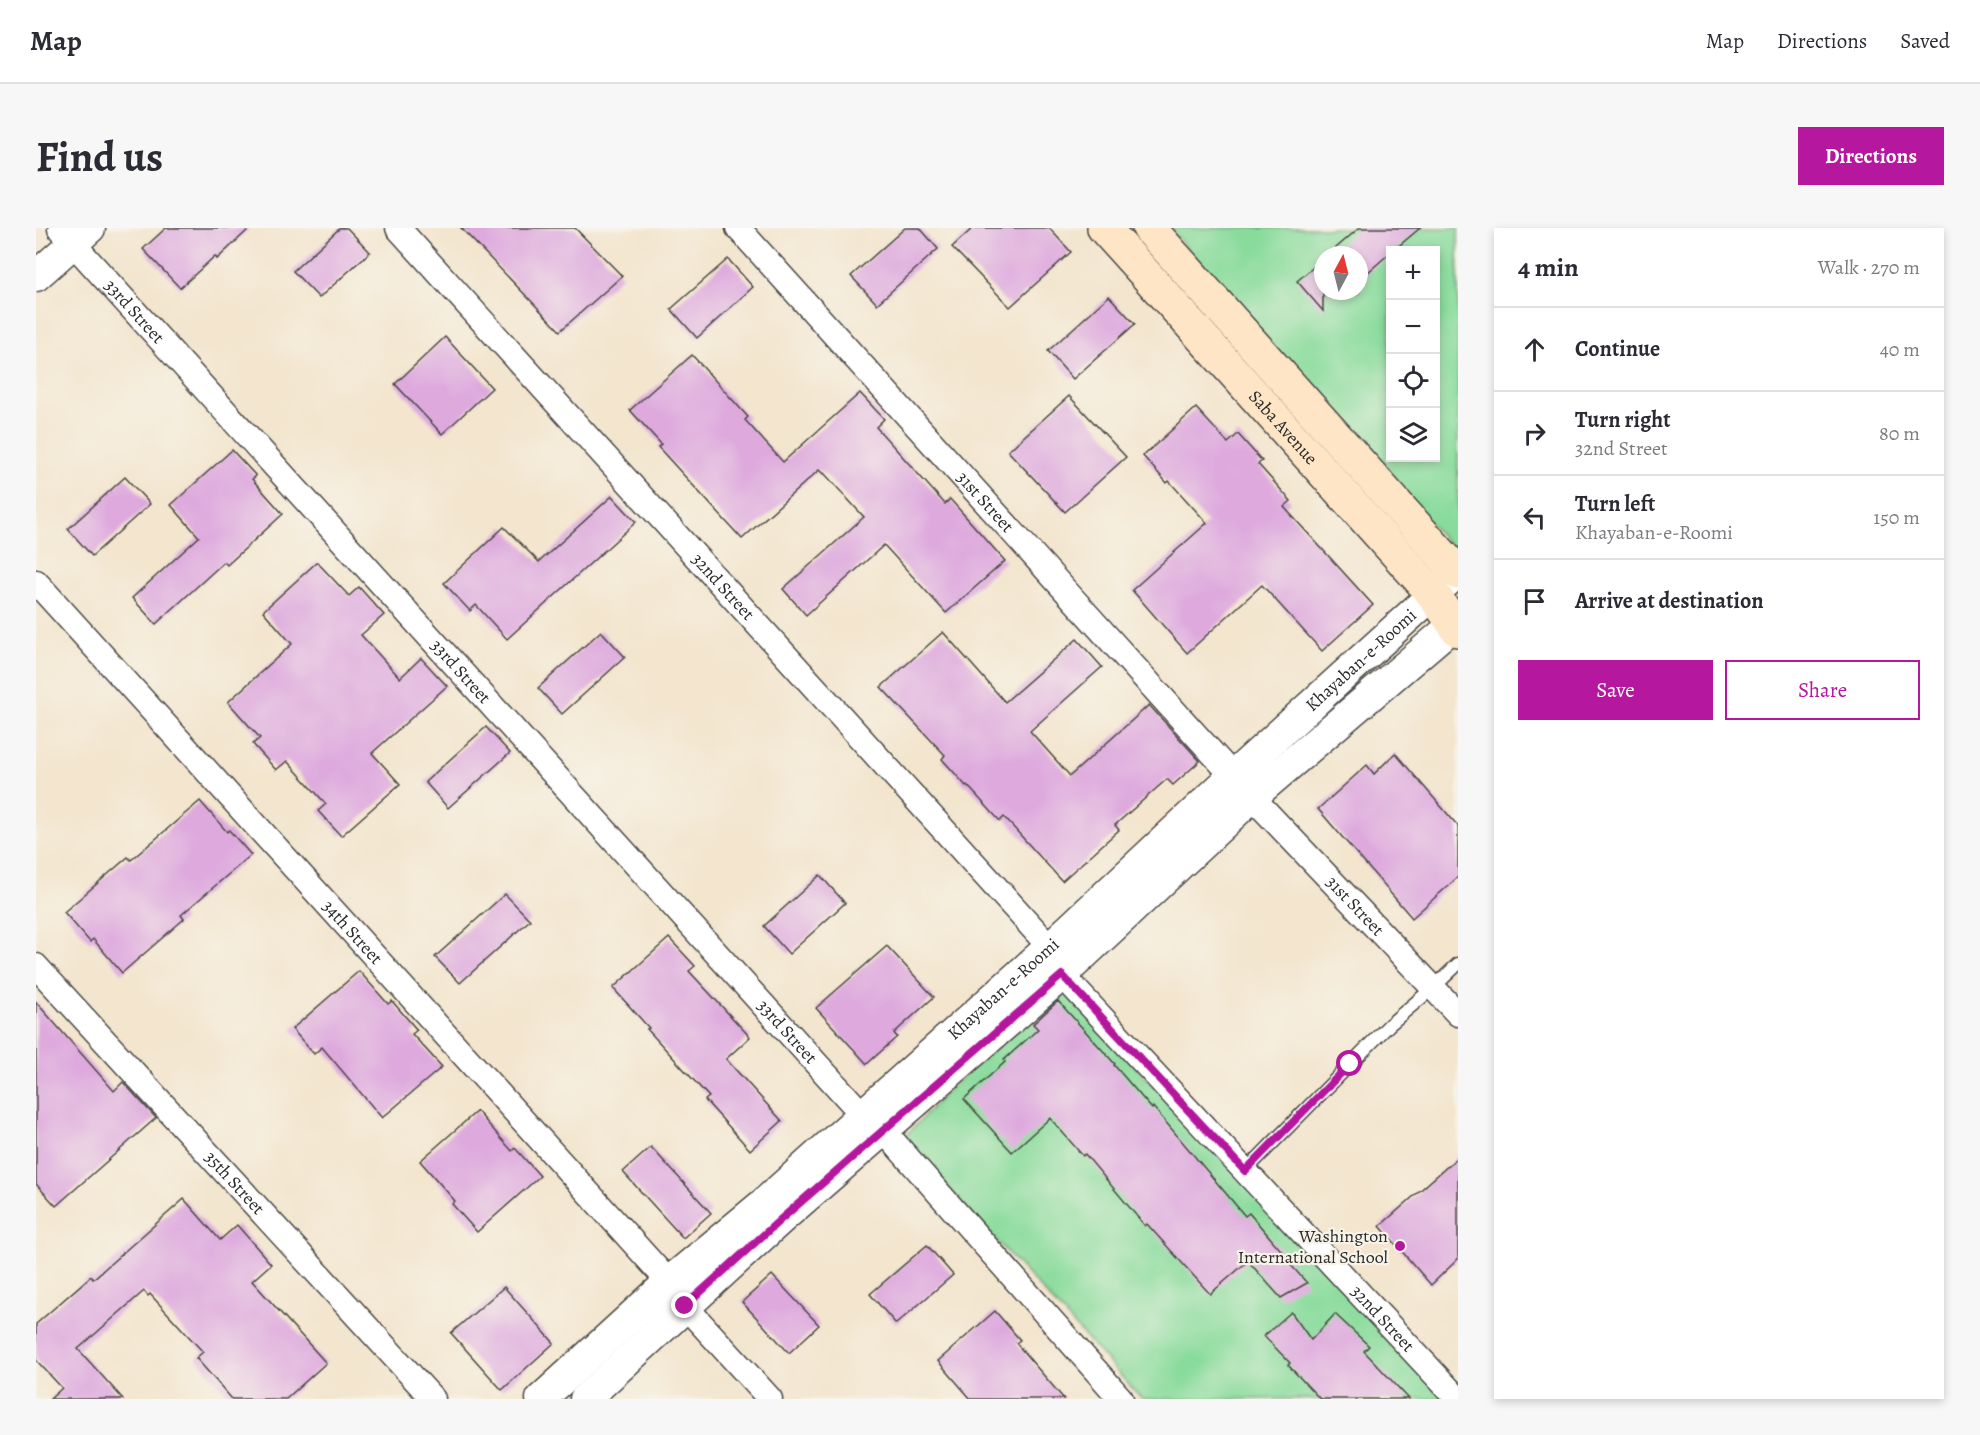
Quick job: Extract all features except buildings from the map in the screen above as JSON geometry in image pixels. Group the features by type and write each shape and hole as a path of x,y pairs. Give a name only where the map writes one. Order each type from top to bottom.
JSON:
{"main road":[{"name":"Saba Avenue","path":"1104,228 1433,594 1453,630"},
{"name":"Saba Avenue","path":"1149,228 1458,573"}],"street":[{"name":"32nd Street","path":"398,228 1050,947"},
{"name":"31st Street","path":"738,228 1242,786 1458,1014"},
{"path":"36,251 71,232"},
{"path":"36,276 71,232"},
{"name":"33rd Street","path":"71,232 1121,1399"},
{"name":"Khayaban-e-Roomi","path":"873,1122 1062,975 1242,786 1433,594 1458,573"},
{"name":"34th Street","path":"36,582 770,1399"},
{"name":"Khayaban-e-Roomi","path":"541,1399 677,1294 873,1122 1050,947 1242,786 1453,630"},
{"name":"35th Street","path":"36,966 433,1399"},
{"name":"32nd Street","path":"1062,975 1458,1399"},
{"name":"Khayaban-e-Roomi","path":"585,1399 677,1294"}],"lane":[{"path":"1245,1171 1389,1025 1458,964"}],"green space":[{"path":"1169,228 1458,228 1458,555"},
{"path":"1063,989 1446,1399 1142,1399 903,1139 950,1088"}],"place":[{"name":"Washington International School","path":"1400,1246"}],"route":[{"path":"685,1306 780,1220 1062,975 1245,1171 1350,1064"}]}
